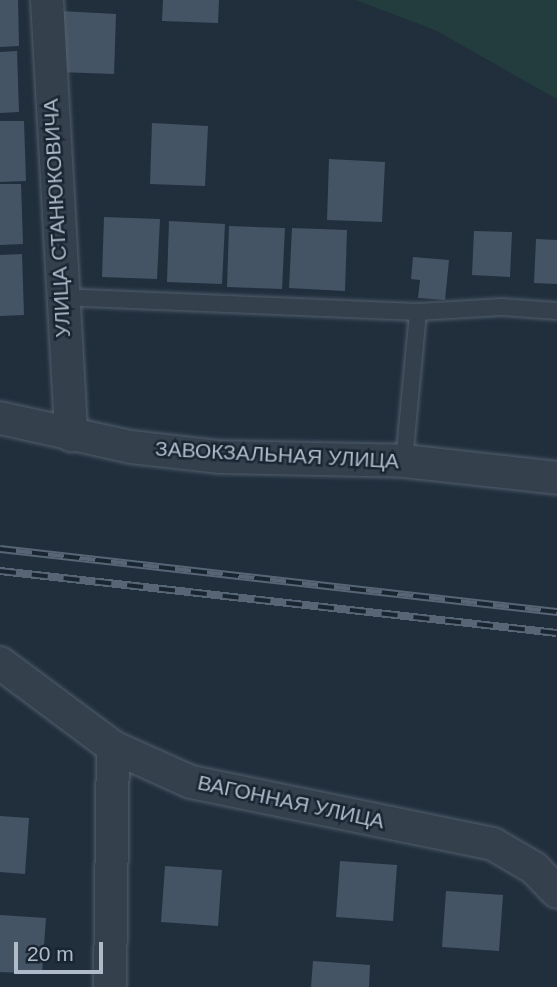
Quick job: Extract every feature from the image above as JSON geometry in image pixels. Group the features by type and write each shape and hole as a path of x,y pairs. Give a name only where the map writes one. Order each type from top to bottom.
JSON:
{"street":[{"name":"УЛИЦА СТАНЮКОВИЧА","path":"47,0 60,297 71,435"},
{"name":"ЗАВОКЗАЛЬНАЯ УЛИЦА","path":"0,418 71,435 220,457 404,461 557,478"},
{"name":"ВАГОННАЯ УЛИЦА","path":"0,663 113,747 191,782 493,844 534,868 557,892"},
{"path":"110,987 113,747"}],"lane":[{"path":"60,297 418,312 502,307 557,312"},
{"path":"404,461 418,312"}],"green space":[{"path":"356,0 557,0 557,99 435,30"}],"building":[{"path":"0,0 18,0 19,46 0,47"},
{"path":"163,0 219,0 218,23 162,21"},
{"path":"61,11 116,14 114,74 58,72"},
{"path":"17,51 19,112 0,113 0,52"},
{"path":"0,121 24,121 26,181 0,182"},
{"path":"152,123 208,126 205,186 150,184"},
{"path":"329,159 385,162 382,222 327,220"},
{"path":"0,184 21,184 23,244 0,245"},
{"path":"104,217 160,219 157,279 102,277"},
{"path":"169,221 225,224 222,284 167,282"},
{"path":"229,226 285,228 282,289 227,287"},
{"path":"292,228 347,230 345,291 289,288"},
{"path":"474,231 512,232 510,277 472,275"},
{"path":"536,239 557,240 557,284 534,283"},
{"path":"22,254 24,315 0,316 0,255"},
{"path":"413,257 449,260 445,300 418,298 420,280 411,279"},
{"path":"0,816 29,818 25,874 0,872"},
{"path":"340,861 397,865 393,921 336,917"},
{"path":"165,866 222,870 218,926 161,922"},
{"path":"446,891 503,895 499,951 442,947"},
{"path":"0,915 46,918 42,974 0,972"},
{"path":"313,961 370,965 369,987 311,987"}],"railway":[{"path":"0,549 557,612"},
{"path":"0,571 557,633"}]}
